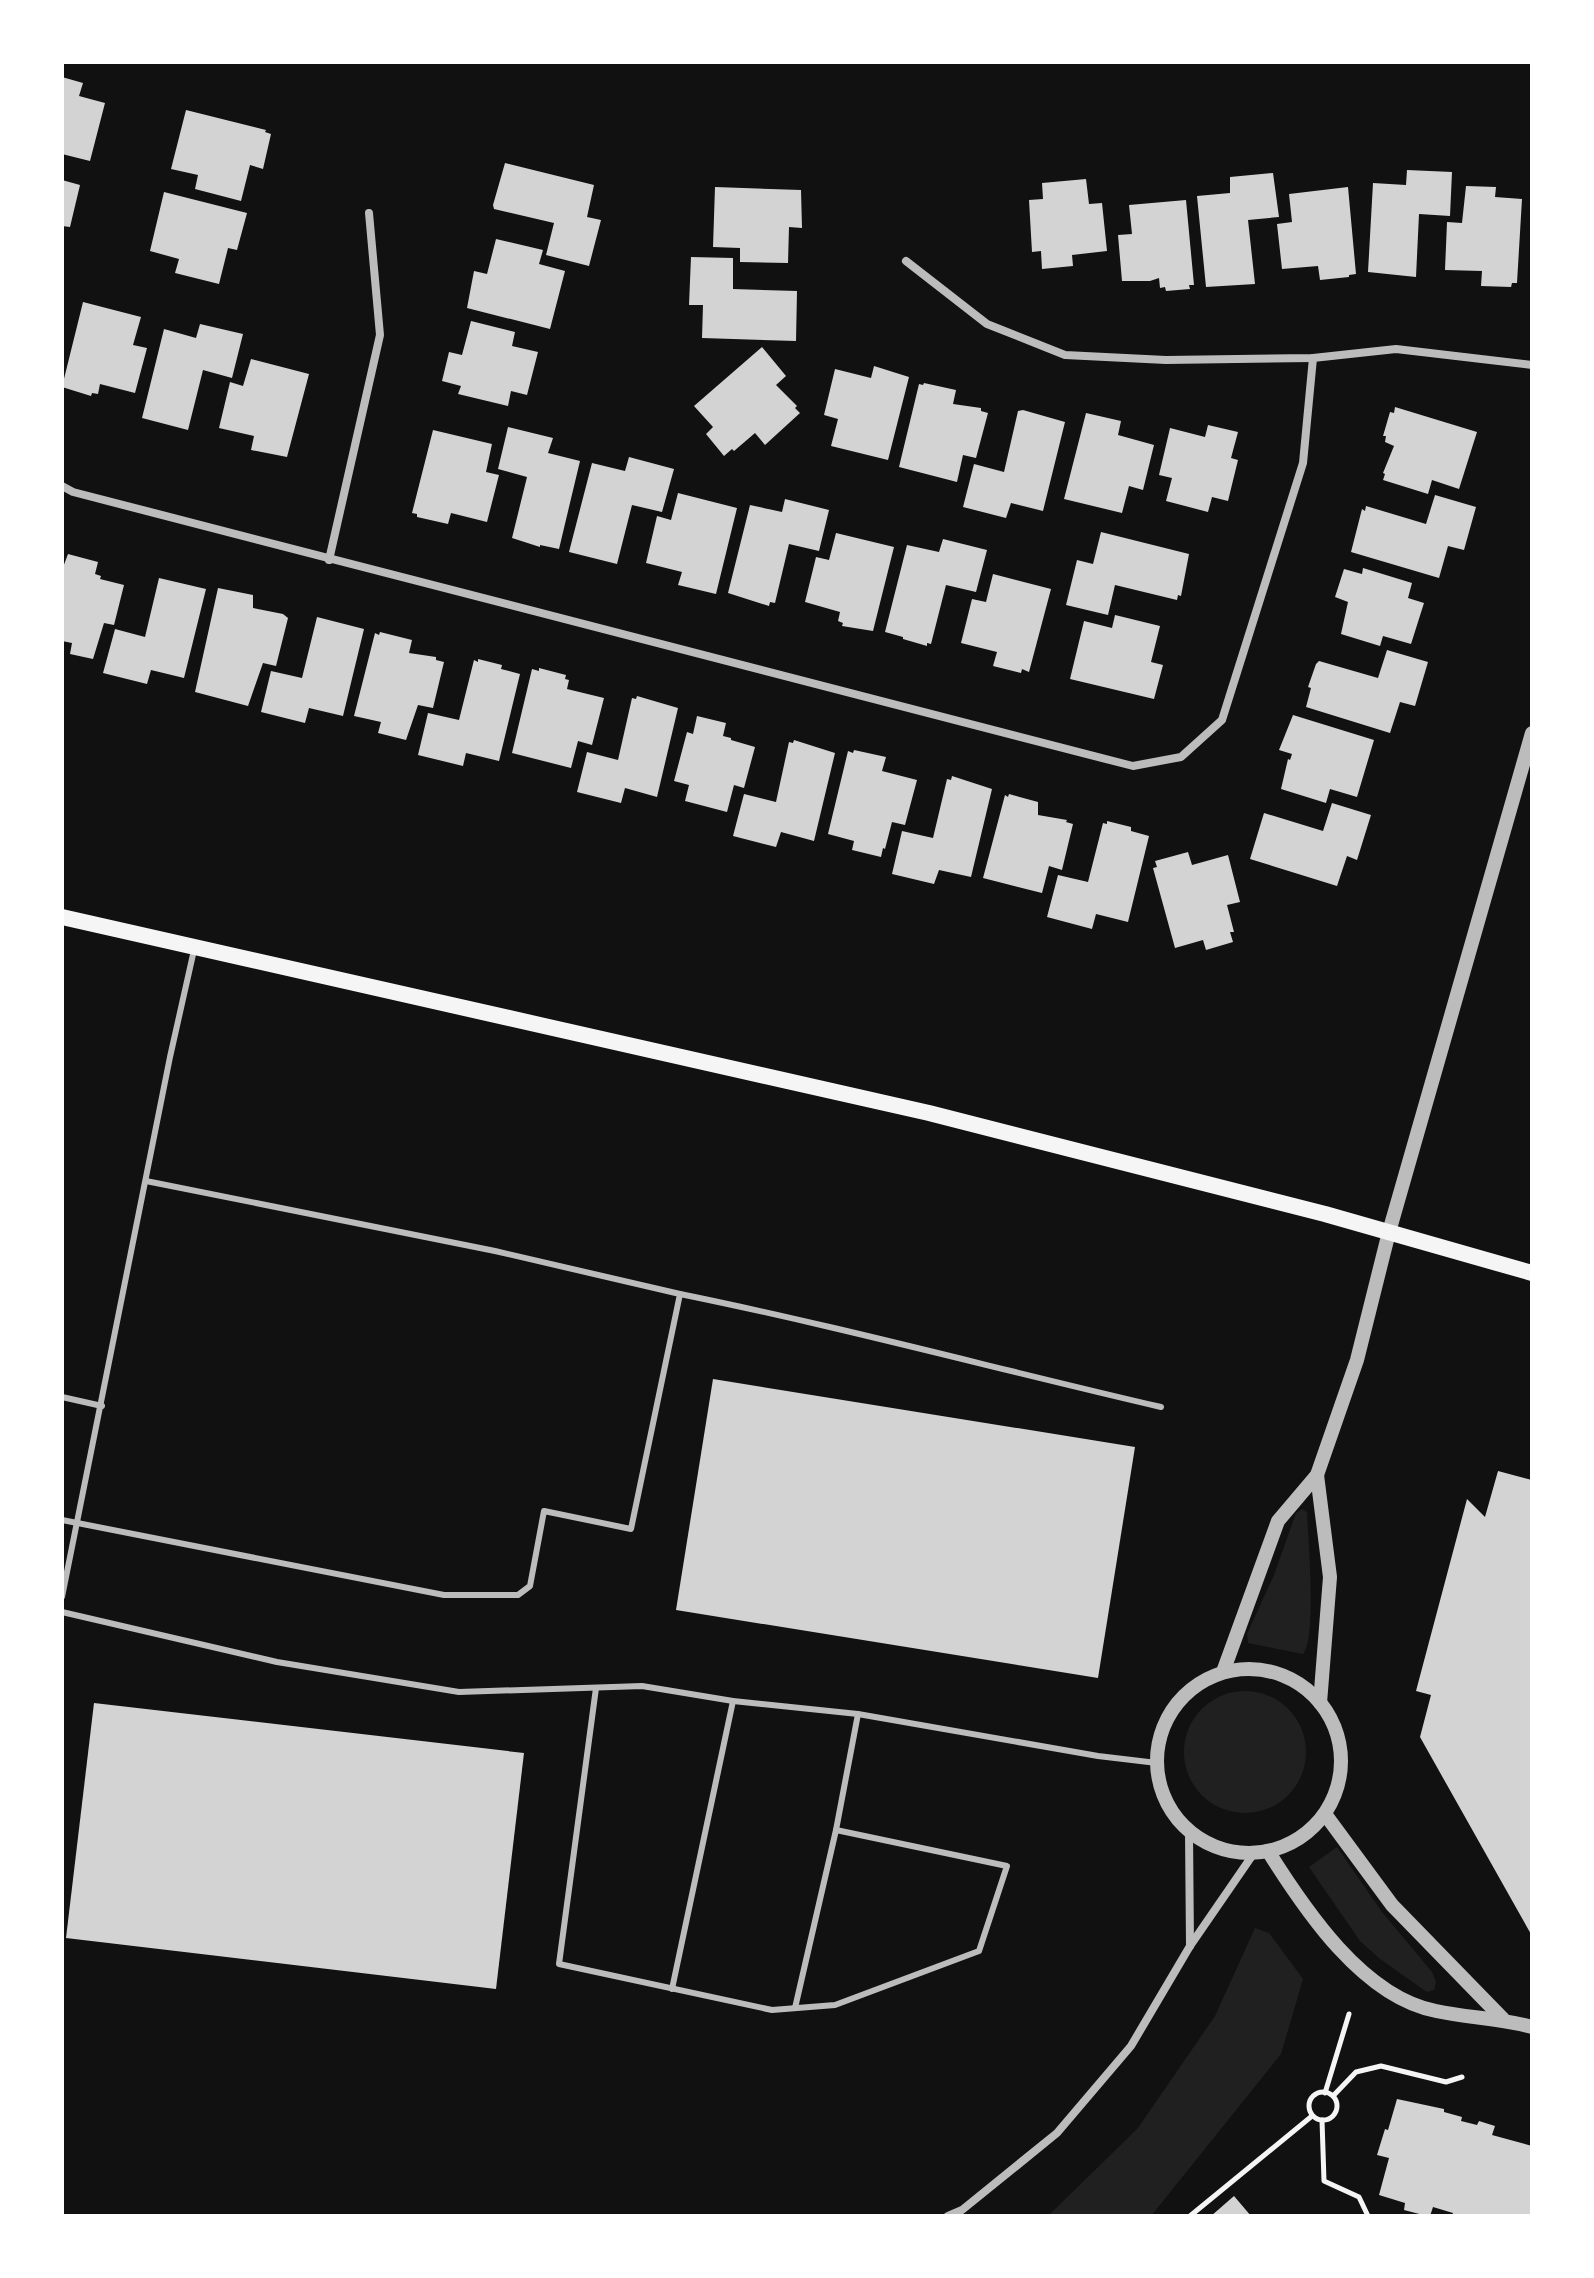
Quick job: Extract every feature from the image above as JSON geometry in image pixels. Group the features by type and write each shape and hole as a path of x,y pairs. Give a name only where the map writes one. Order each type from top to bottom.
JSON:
{"main road":[{"path":"62,917 929,1113 1389,1232 1532,1273"}],"street":[{"path":"329,560 380,335 369,213"},
{"path":"906,261 987,324 1065,355 1166,360 1313,358 1396,349 1532,365"},
{"path":"62,486 73,492 329,560 1133,766 1181,757 1222,720 1303,463 1313,358"},
{"path":"1223,1672 1278,1521 1317,1475 1360,1348 1389,1232 1532,733"},
{"path":"1317,1475 1330,1577 1320,1703"},
{"path":"1249,1669 1276,1672 1301,1684 1320,1703 1335,1728 1341,1757 1338,1787 1325,1814 1309,1831 1289,1844 1261,1852 1239,1853 1189,1832 1172,1812 1161,1789 1157,1763 1161,1733 1174,1706 1196,1685 1223,1672 1249,1669"},
{"path":"1325,1814 1392,1905 1503,2019"},
{"path":"1189,1832 1190,1946"},
{"path":"948,2216 962,2210 1057,2133 1131,2046 1190,1946 1261,1852"},
{"path":"1261,1852 1336,1946 1377,1987 1433,2011 1503,2019 1532,2027"}],"lane":[{"path":"62,1597 195,946"},
{"path":"146,1181 495,1251 801,1319 1161,1407"},
{"path":"62,1520 444,1595 518,1595 530,1586 544,1511 631,1529 680,1294"},
{"path":"62,1397 102,1406"},
{"path":"62,1612 277,1662 459,1692 642,1686 733,1701 858,1714 1098,1756 1157,1763"},
{"path":"596,1688 559,1964 772,2010 835,2005 979,1951 1007,1866 836,1830"},
{"path":"672,1989 733,1701"},
{"path":"795,2008 836,1830 858,1714"}],"path":[{"path":"1325,2093 1349,2014"},
{"path":"1333,2096 1356,2072 1381,2066 1446,2082 1462,2077"},
{"path":"1325,2093 1333,2096 1336,2104 1335,2112 1329,2119 1322,2120 1312,2116 1309,2108 1310,2099 1325,2093"},
{"path":"1190,2216 1312,2116"},
{"path":"1322,2120 1324,2181 1359,2197 1368,2216"}],"shaded area":[{"path":"1302,1509 1307,1512 1311,1587 1310,1629 1303,1654 1248,1643 1247,1634 1274,1575 1296,1513"},
{"path":"1245,1691 1269,1695 1288,1709 1302,1728 1306,1752 1302,1776 1288,1795 1269,1809 1245,1813 1221,1809 1202,1795 1188,1776 1184,1752 1188,1728 1202,1709 1221,1695"},
{"path":"1337,1847 1382,1912 1432,1972 1436,1982 1434,1990 1427,1992 1360,1941 1309,1867"},
{"path":"1255,1928 1269,1933 1303,1979 1281,2054 1151,2216 1048,2216 1138,2128 1215,2016"}],"building":[{"path":"62,77 83,83 79,96 105,103 90,161 62,154"},
{"path":"186,110 266,130 271,134 263,169 250,165 241,201 195,189 198,175 171,169"},
{"path":"505,163 594,185 587,217 601,220 589,266 546,255 554,223 494,209"},
{"path":"1407,170 1452,172 1450,216 1419,214 1416,277 1368,272 1373,183 1406,185"},
{"path":"1273,173 1279,217 1248,220 1255,284 1206,287 1197,196 1230,193 1230,177"},
{"path":"1086,179 1089,204 1102,203 1107,251 1072,255 1073,266 1042,269 1041,251 1032,252 1029,200 1043,199 1042,183"},
{"path":"62,180 80,185 70,227 62,226"},
{"path":"1466,186 1496,187 1495,197 1522,199 1517,283 1512,283 1511,287 1481,286 1482,271 1445,270 1447,222 1462,223"},
{"path":"715,187 801,190 802,228 789,227 788,263 740,262 740,248 713,247"},
{"path":"1348,187 1356,274 1320,280 1318,266 1282,269 1277,224 1292,222 1289,194"},
{"path":"164,192 247,213 237,250 228,248 219,284 175,273 179,259 150,251"},
{"path":"1186,200 1194,285 1189,285 1190,289 1166,291 1165,287 1160,288 1159,278 1122,281 1118,235 1132,234 1129,205"},
{"path":"496,239 543,250 539,264 565,271 550,329 467,308 474,271 487,274"},
{"path":"691,257 733,258 733,289 797,291 796,341 702,338 703,305 689,305"},
{"path":"83,302 141,317 133,345 147,348 135,393 100,384 98,394 92,393 91,396 62,387"},
{"path":"471,321 515,332 512,346 538,352 527,395 511,391 508,406 458,394 461,386 442,381 449,352 462,355"},
{"path":"200,324 243,334 232,378 203,370 188,430 142,418 164,329 196,338"},
{"path":"762,347 786,376 776,385 800,413 765,445 755,433 724,456 706,434 713,427 694,406"},
{"path":"251,359 309,374 287,457 251,450 254,436 219,428 230,382 243,386"},
{"path":"874,366 909,377 888,460 831,446 838,419 824,415 835,369 871,378"},
{"path":"919,384 956,390 953,404 981,408 981,411 988,413 976,458 963,455 957,482 899,467"},
{"path":"1395,407 1477,432 1459,489 1432,480 1428,494 1383,480 1394,446 1385,442 1386,436 1383,436 1390,412 1394,413"},
{"path":"1018,411 1065,422 1043,511 1011,503 1006,518 963,507 974,464 1004,472"},
{"path":"1086,413 1121,421 1118,435 1154,445 1143,490 1129,486 1122,513 1064,499"},
{"path":"1208,425 1238,432 1231,458 1238,460 1228,501 1212,497 1208,512 1166,501 1172,478 1159,475 1170,428 1205,437"},
{"path":"508,427 553,438 548,453 580,461 559,549 512,538 527,477 498,469"},
{"path":"433,430 492,444 486,472 499,475 487,522 451,513 448,524 412,513"},
{"path":"629,457 674,469 662,512 632,505 617,564 569,552 592,463 625,471"},
{"path":"678,493 737,508 716,594 678,585 682,572 646,563 657,516 671,520"},
{"path":"1435,495 1476,507 1464,550 1448,546 1439,578 1351,552 1362,509 1365,511 1366,506 1426,524"},
{"path":"785,499 829,510 819,551 789,544 775,603 770,602 769,606 728,593 750,505 782,512"},
{"path":"1101,532 1189,554 1181,596 1178,595 1177,600 1115,585 1108,615 1066,605 1077,560 1093,564"},
{"path":"836,533 894,547 873,631 842,626 843,623 838,621 840,612 805,602 816,557 829,560"},
{"path":"943,539 987,550 976,592 946,585 931,644 927,643 927,646 885,632 907,545 939,552"},
{"path":"68,554 98,562 95,574 101,576 100,579 124,585 114,625 104,623 93,659 70,654 72,643 62,641 62,570"},
{"path":"1363,568 1412,583 1408,598 1424,603 1411,644 1383,636 1380,646 1341,634 1348,602 1335,597 1344,569 1362,574"},
{"path":"993,574 1051,589 1029,672 993,666 997,652 961,643 972,599 986,602"},
{"path":"159,578 206,589 184,678 151,670 147,684 103,673 115,629 145,637"},
{"path":"218,588 253,595 253,608 283,614 288,618 276,666 263,663 248,706 195,692"},
{"path":"1115,615 1160,626 1151,662 1163,665 1154,699 1070,679 1084,621 1112,628"},
{"path":"317,617 364,629 343,716 309,708 305,723 261,712 271,671 302,678"},
{"path":"380,632 412,640 409,653 436,657 436,660 444,662 433,708 418,705 406,740 378,733 381,722 354,716 375,633 379,635"},
{"path":"1387,650 1428,662 1415,706 1400,702 1390,733 1306,707 1311,688 1308,687 1319,661 1378,678"},
{"path":"478,659 502,665 501,669 520,674 499,761 466,753 463,766 418,755 428,713 459,720 474,660 478,662"},
{"path":"539,668 566,675 565,679 569,680 567,689 604,698 592,745 578,741 571,768 512,753 532,669 539,671"},
{"path":"637,696 678,708 657,797 625,788 621,803 577,792 587,752 618,760 632,698 636,699"},
{"path":"1293,715 1374,740 1357,797 1330,789 1326,803 1281,789 1292,754 1279,750"},
{"path":"697,716 726,723 723,736 755,747 744,788 734,785 727,812 685,801 689,785 674,781 687,732 693,734"},
{"path":"794,740 835,753 814,841 781,832 776,847 733,836 744,794 776,802 789,742 793,743"},
{"path":"854,750 886,757 882,771 917,780 905,825 892,822 881,857 852,850 854,841 828,834 848,751 853,753"},
{"path":"952,776 992,789 971,877 939,870 934,884 892,874 902,831 933,838 947,779 951,780"},
{"path":"1009,794 1038,802 1038,815 1073,824 1062,870 1049,866 1042,893 983,878 1005,795 1008,797"},
{"path":"1332,803 1371,815 1357,860 1347,856 1337,886 1250,859 1264,813 1323,831"},
{"path":"1107,821 1131,827 1131,831 1149,836 1128,922 1096,914 1092,929 1047,917 1058,875 1088,882 1103,823 1107,824"},
{"path":"1188,852 1192,865 1228,855 1240,902 1227,905 1234,932 1230,932 1233,942 1206,950 1203,940 1175,948 1153,868 1157,867 1155,861"},
{"path":"713,1379 1135,1447 1098,1678 676,1610"},
{"path":"1498,1471 1532,1480 1532,1936 1420,1737 1431,1695 1416,1691 1467,1499 1485,1517"},
{"path":"94,1703 524,1753 496,1989 66,1938"},
{"path":"1397,2099 1444,2109 1444,2112 1462,2117 1461,2121 1477,2125 1479,2121 1495,2126 1492,2135 1532,2146 1532,2216 1452,2216 1453,2213 1433,2207 1430,2216 1427,2216 1404,2210 1405,2203 1379,2195 1389,2158 1377,2155"},
{"path":"1234,2196 1251,2216 1211,2216"}]}
